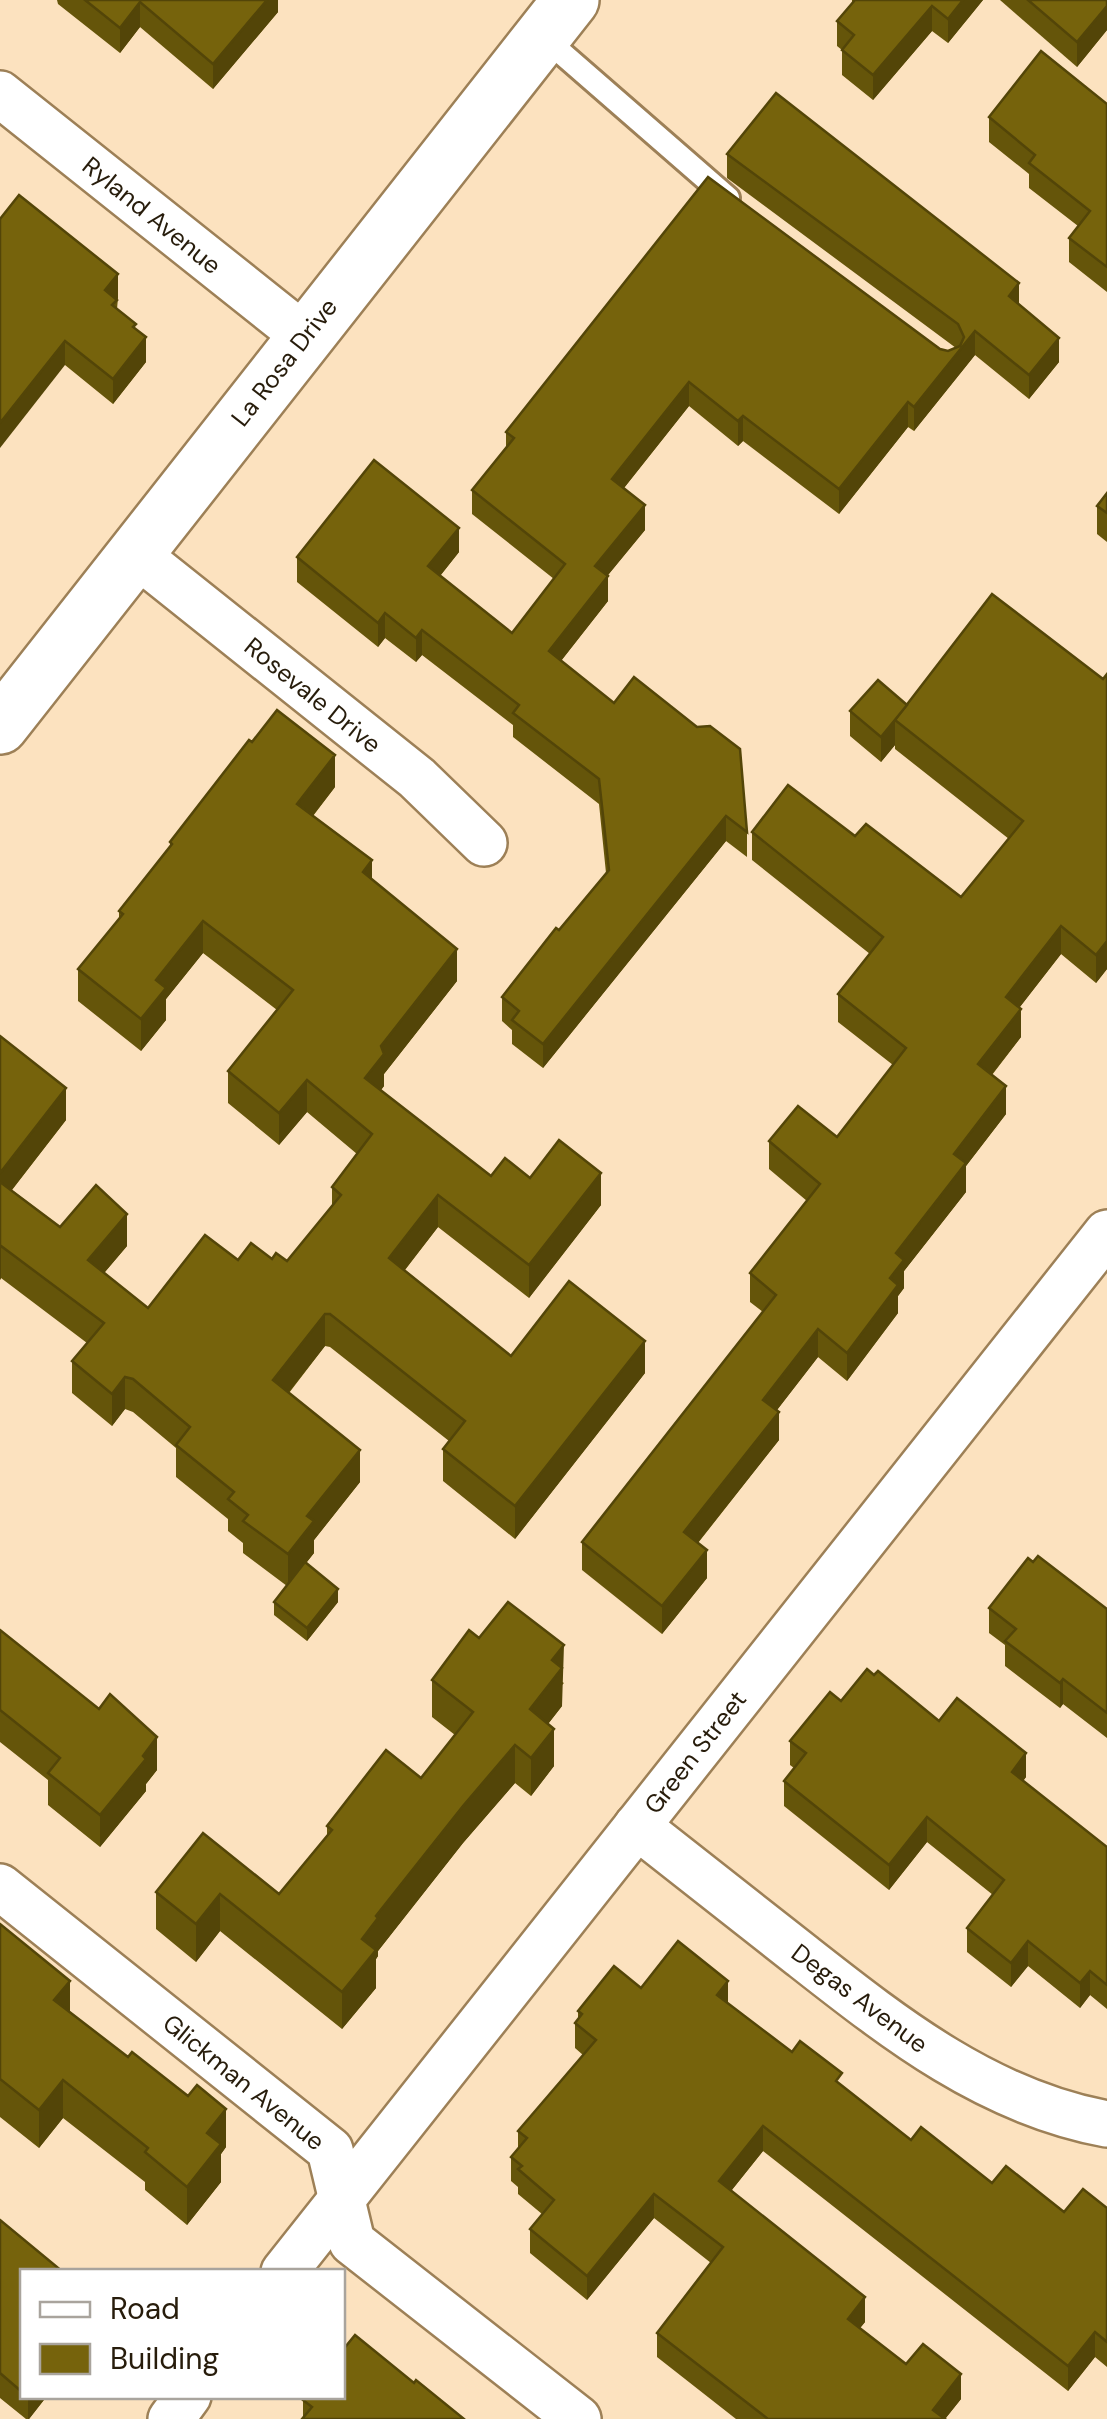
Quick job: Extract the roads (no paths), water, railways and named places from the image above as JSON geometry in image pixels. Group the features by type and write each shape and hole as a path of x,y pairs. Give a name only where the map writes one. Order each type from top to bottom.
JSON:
{"street":[{"name":"La Rosa Drive","path":"0,726 556,18"},
{"name":"Ryland Avenue","path":"0,94 304,336"},
{"name":"Rosevale Drive","path":"136,554 418,778 484,842"},
{"name":"Green Street","path":"286,2269 1107,1233"},
{"name":"Degas Avenue","path":"637,1826 902,2034 989,2086 1080,2119 1107,2124"},
{"name":"Glickman Avenue","path":"0,1887 330,2150 352,2242 578,2419"}],"lane":[{"path":"556,18 742,209"}]}
